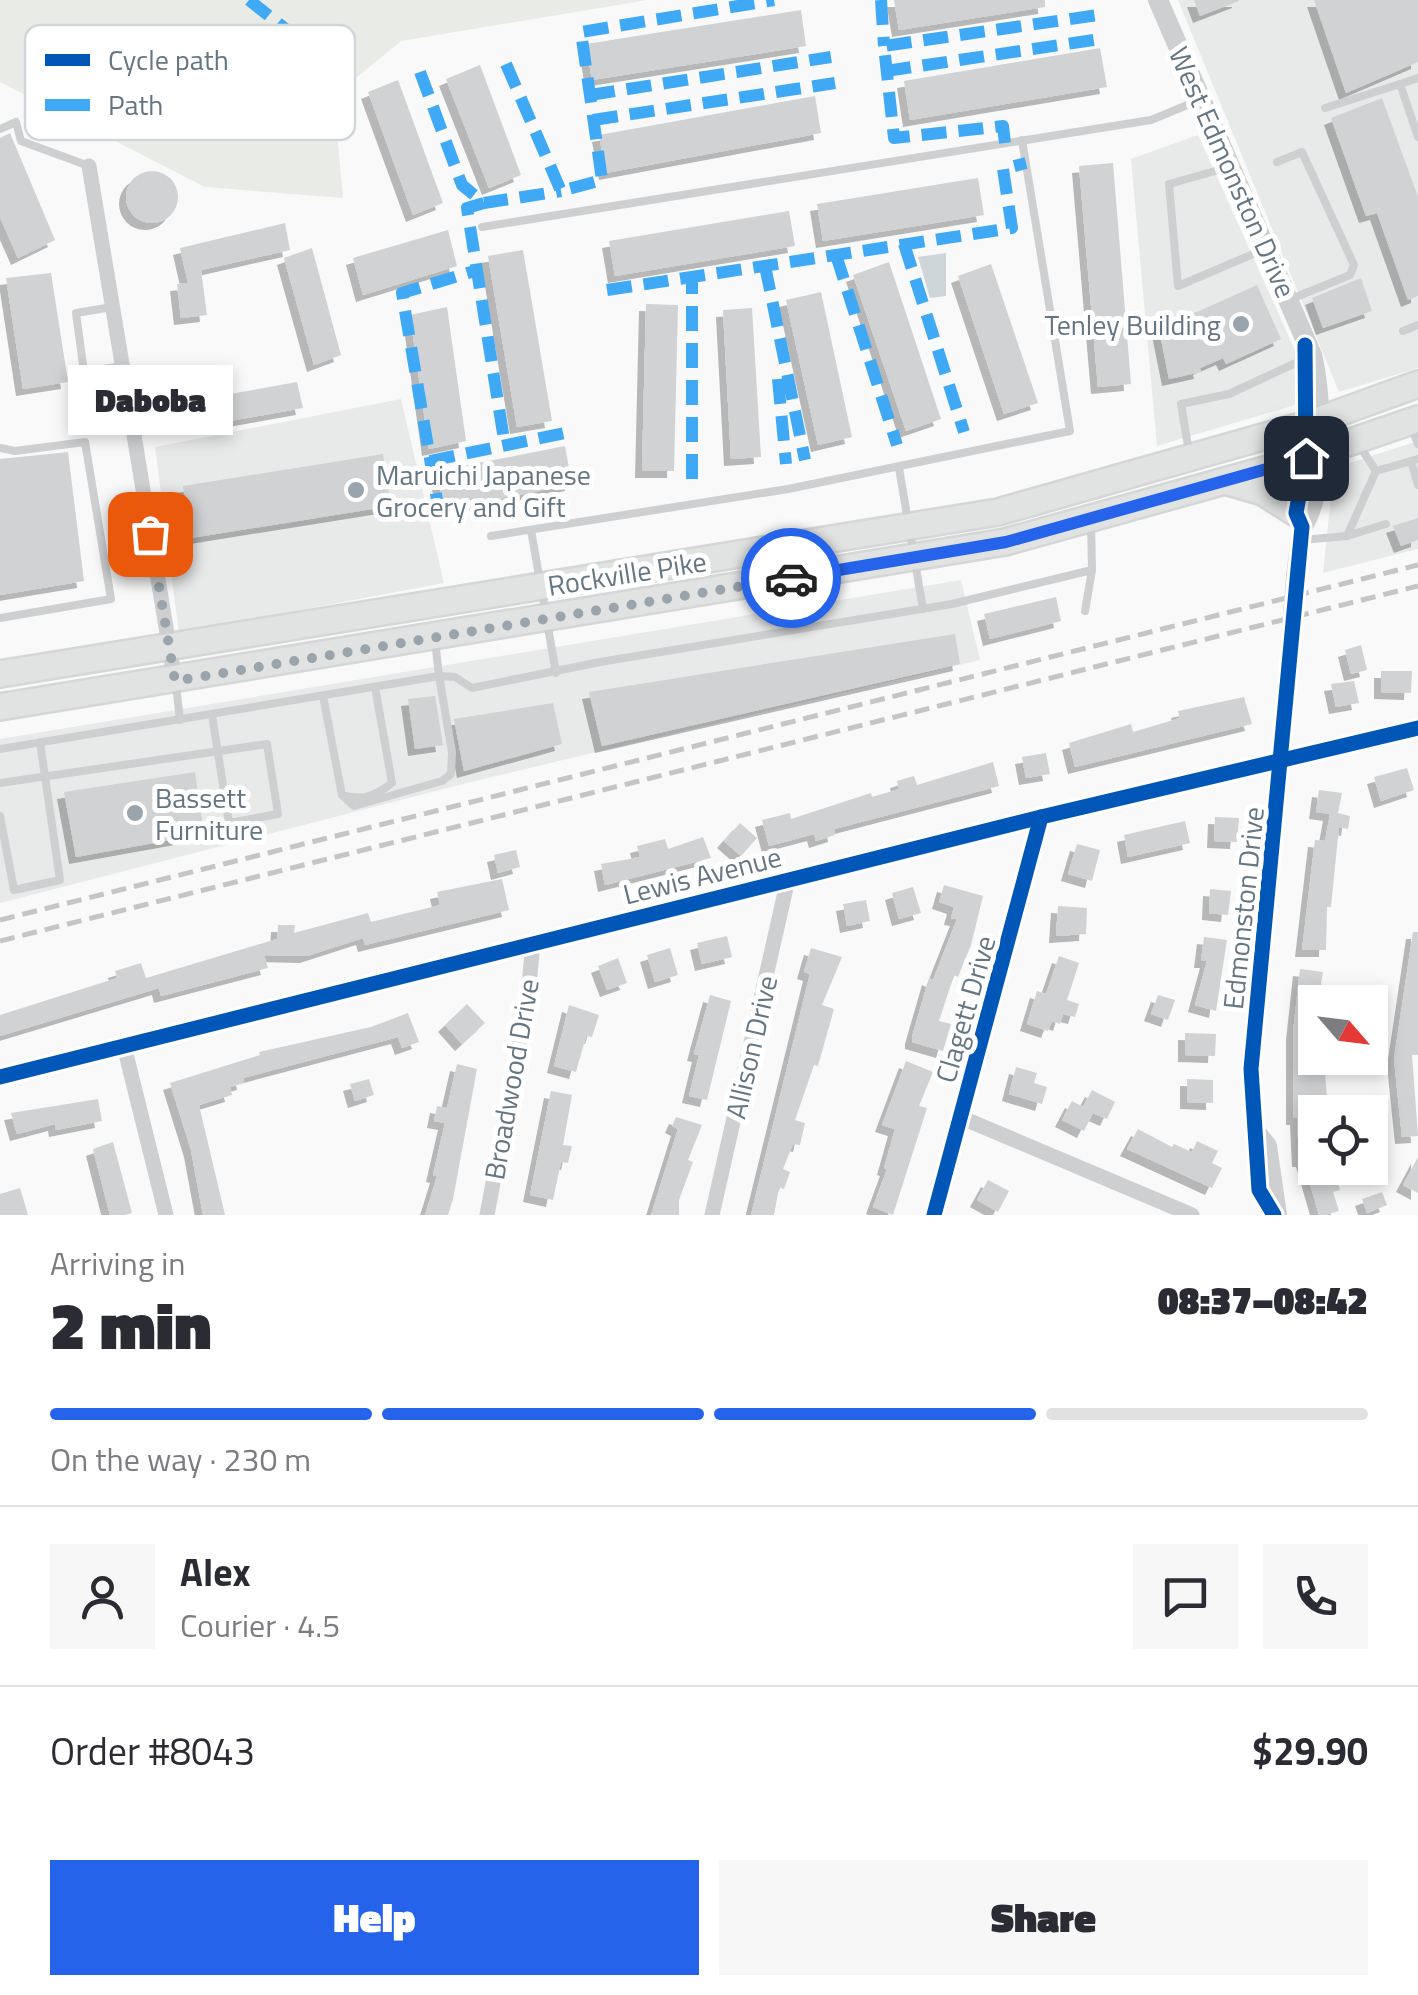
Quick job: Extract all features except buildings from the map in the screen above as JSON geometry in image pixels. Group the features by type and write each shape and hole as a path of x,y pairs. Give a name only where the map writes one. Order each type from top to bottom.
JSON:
{"main road":[{"name":"Rockville Pike","path":"0,674 998,512 1314,422 1418,384"},
{"name":"Rockville Pike","path":"0,707 1006,542 1357,440 1415,428"},
{"path":"1225,481 1262,492 1300,526"}],"street":[{"name":"West Edmonston Drive","path":"1158,0 1289,300 1304,352 1314,422"},
{"path":"89,166 175,681"},
{"name":"Edmonston Drive","path":"1276,1215 1267,1146 1258,1136 1252,1070 1300,526 1314,422"},
{"name":"Lewis Avenue","path":"0,1077 1041,816 1418,728"},
{"name":"Clagett Drive","path":"934,1215 1041,816"},
{"name":"Allison Drive","path":"712,1215 788,879"},
{"name":"Broadwood Drive","path":"487,1215 528,996 533,942"},
{"path":"124,1046 166,1215"},
{"path":"960,1117 1192,1215"},
{"path":"1144,1215 1149,1198"}],"lane":[{"path":"1325,108 1418,78"},
{"path":"1400,84 1418,137"},
{"path":"482,227 1152,120 1201,99"},
{"path":"0,129 16,122 20,141 89,166"},
{"path":"491,536 899,468 1070,432 1022,140"},
{"path":"1277,162 1302,152 1354,265 1350,275 1289,300"},
{"path":"1230,166 1169,184 1178,286 1267,248"},
{"path":"112,307 76,312 84,372 122,366"},
{"path":"1402,331 1418,326"},
{"path":"1191,457 1181,404 1228,394 1304,352"},
{"path":"1357,440 1376,471"},
{"path":"0,448 15,451 86,442 111,599 0,618"},
{"path":"1347,536 1376,471 1414,460 1418,484"},
{"path":"899,468 923,609"},
{"path":"1085,611 1092,570 1090,519"},
{"path":"1300,526 1347,536 1386,524"},
{"path":"532,530 556,673"},
{"path":"0,749 438,676 455,678 472,688 923,609 1092,570"},
{"path":"322,696 342,794 354,806 373,804 442,781 451,774 452,752 434,637"},
{"path":"175,681 180,720"},
{"path":"342,794 357,799 378,794 392,783 375,687"},
{"path":"0,783 218,752 268,744 278,814 229,823 218,752 212,715"},
{"path":"0,816 14,890 60,880 40,742"}],"shaded area":[{"path":"0,0 647,0 401,41 355,79 355,25 25,25 25,95 0,82"},
{"path":"1178,0 1418,0 1418,368 1339,392"},
{"path":"1198,135 1303,368 1295,405 1157,446 1131,159"},
{"path":"113,140 338,140 343,198 205,187"},
{"path":"946,253 946,296 930,298 918,257"},
{"path":"401,399 444,583 179,633 155,447"},
{"path":"1418,441 1418,549 1323,573 1334,468"},
{"path":"961,580 980,660 467,783 0,903 0,739"}],"railway":[{"path":"0,920 1418,565"},
{"path":"0,941 1418,586"}],"marked path":[{"path":"249,0 280,25"},
{"path":"506,64 561,191 602,180 581,32 774,0"},
{"path":"881,0 884,46"},
{"path":"1005,143 1003,126 894,138 884,46 1098,15"},
{"path":"886,71 1100,39"},
{"path":"590,95 831,57"},
{"path":"420,72 462,185 484,203 561,191"},
{"path":"593,120 835,83"},
{"path":"607,290 1012,228 1003,169 1026,163"},
{"path":"484,203 467,208 505,446"},
{"path":"904,244 964,432"},
{"path":"836,255 897,445"},
{"path":"765,266 805,460"},
{"path":"440,518 402,293 478,270"},
{"path":"692,277 692,479"},
{"path":"778,379 786,464"},
{"path":"430,461 574,431"}],"cycle path":[{"path":"1274,1215 1259,1190 1251,1069 1302,527 1296,513 1306,458 1305,345"},
{"path":"0,1077 1041,817 1418,728"},
{"path":"934,1215 1041,817"}],"way so far":[{"path":"150,534 175,681 791,578"}],"place":[{"name":"Tenley Building","path":"1241,324"},
{"name":"Maruichi Japanese Grocery and Gift","path":"356,490"},
{"name":"Daboba","path":"150,534"},
{"name":"Bassett Furniture","path":"135,813"}],"route":[{"path":"791,578 1006,542 1306,458"}]}
